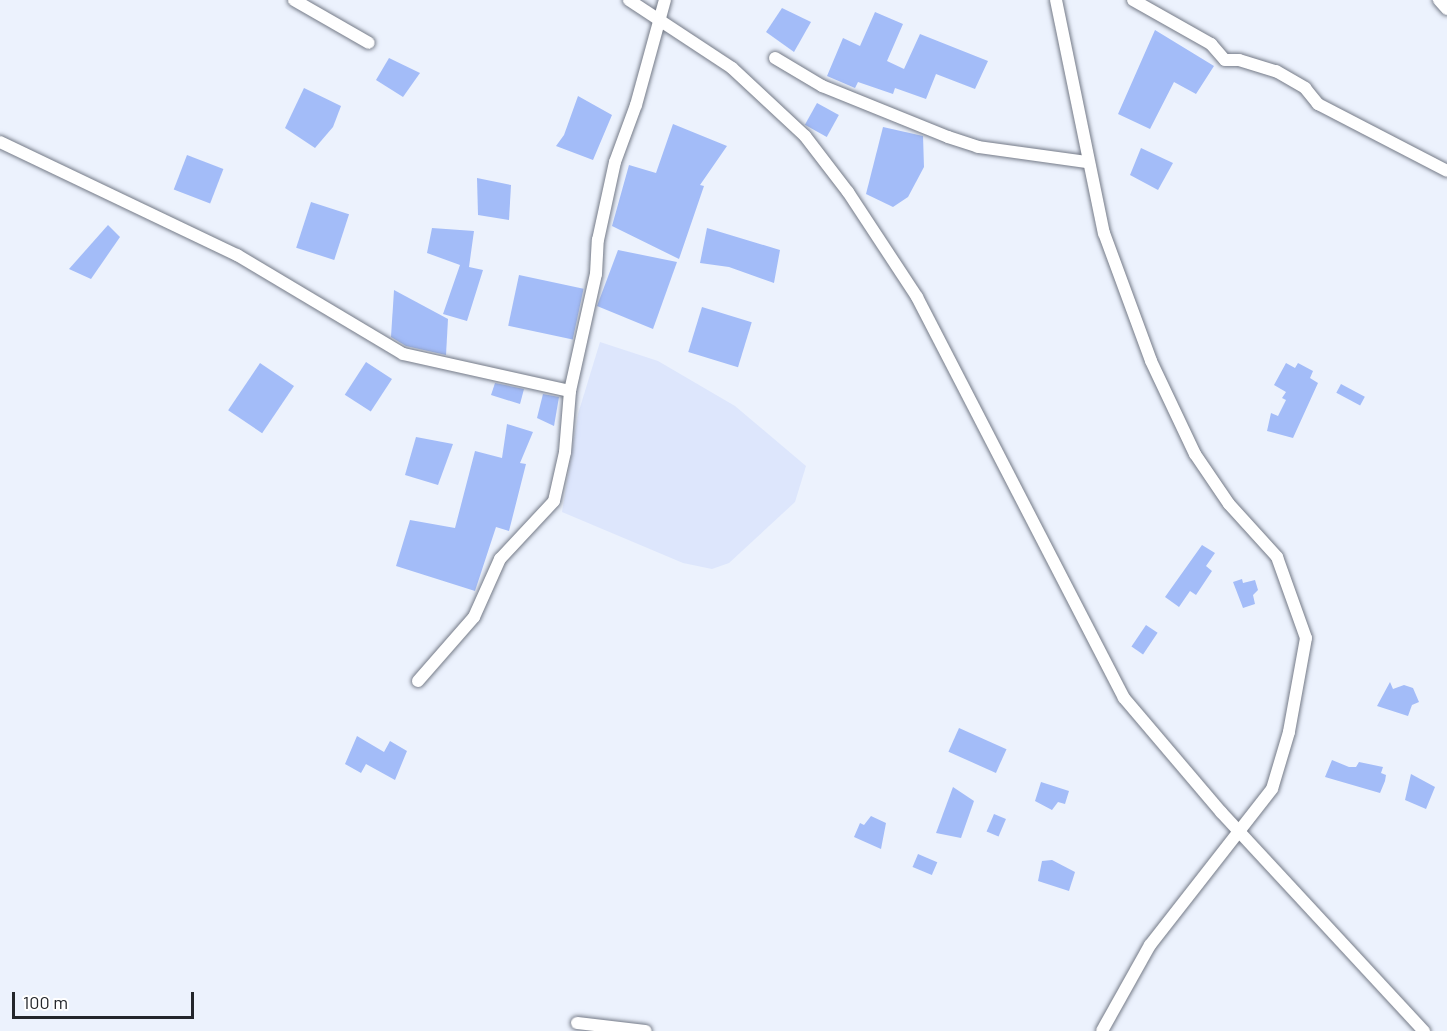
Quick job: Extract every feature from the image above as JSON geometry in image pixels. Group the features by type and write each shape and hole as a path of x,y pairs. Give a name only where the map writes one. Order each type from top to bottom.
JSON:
{"street":[{"path":"294,0 369,43"},
{"path":"629,0 732,68 787,118 848,192 917,297 1124,698 1424,1031"},
{"path":"418,681 474,617 500,559 554,501 565,452 570,391 615,162 636,105 665,0"},
{"path":"1056,0 1086,162 1117,274 1174,417 1221,493 1277,557 1304,629 1306,650 1280,768 1272,789 1150,945 1102,1031"},
{"path":"1133,0 1211,44 1225,60 1239,60 1276,71 1305,88 1318,104 1447,171"},
{"path":"1439,0 1447,9"},
{"path":"775,58 822,86 948,137 978,147 1086,162"},
{"path":"0,142 237,255 404,354 570,391"},
{"path":"577,1023 646,1031"}],"shaded area":[{"path":"600,342 658,361 735,406 806,466 795,502 729,563 712,569 683,563 562,512 578,414"}],"building":[{"path":"782,8 811,22 794,52 766,32"},
{"path":"875,12 903,24 887,61 904,69 920,34 988,61 975,89 936,74 926,99 895,88 893,94 858,82 855,88 827,76 843,38 860,46"},
{"path":"1155,30 1214,66 1196,94 1174,82 1150,129 1118,114"},
{"path":"389,58 420,73 403,97 376,80"},
{"path":"304,88 341,106 333,127 315,148 285,128"},
{"path":"578,96 612,115 593,160 556,146 564,135"},
{"path":"817,103 839,115 827,137 805,125"},
{"path":"673,124 727,146 700,185 704,186 679,259 612,226 629,165 656,173"},
{"path":"883,127 923,136 924,167 908,197 893,207 866,194"},
{"path":"1141,148 1173,163 1158,190 1130,175"},
{"path":"187,155 223,169 210,204 174,190"},
{"path":"477,178 511,185 509,220 478,215"},
{"path":"311,202 349,214 334,260 296,248"},
{"path":"108,225 120,237 91,279 69,269"},
{"path":"432,228 474,231 469,267 483,270 467,321 443,314 460,265 427,253"},
{"path":"707,228 780,250 774,283 729,267 700,263"},
{"path":"618,250 677,262 653,329 597,306"},
{"path":"519,275 584,289 573,340 508,326"},
{"path":"394,290 448,319 446,355 406,346 391,337"},
{"path":"702,307 752,322 738,367 688,352"},
{"path":"366,362 392,379 371,412 345,395"},
{"path":"260,363 294,386 262,433 228,410"},
{"path":"1286,363 1295,368 1298,363 1313,371 1310,378 1318,383 1293,438 1267,431 1271,413 1278,416 1286,400 1282,398 1286,392 1274,385"},
{"path":"495,383 524,389 520,404 491,395"},
{"path":"1341,384 1365,397 1360,406 1336,393"},
{"path":"543,394 559,397 554,426 537,418"},
{"path":"507,424 533,432 520,463 526,464 509,531 496,527 475,591 396,566 410,520 455,528 475,451 502,458"},
{"path":"416,437 453,444 438,485 405,475"},
{"path":"1202,545 1215,553 1206,566 1212,571 1196,595 1190,591 1179,607 1165,597"},
{"path":"1242,579 1243,583 1255,580 1258,590 1253,595 1255,604 1243,608 1233,582"},
{"path":"1146,625 1158,633 1143,654 1131,647"},
{"path":"1390,682 1393,689 1404,685 1413,688 1419,702 1412,705 1408,716 1377,706"},
{"path":"959,728 1007,749 996,773 948,752"},
{"path":"357,736 384,752 390,741 407,751 395,780 366,764 361,773 345,764"},
{"path":"1332,760 1349,767 1356,767 1359,762 1383,767 1381,773 1386,775 1380,793 1325,777"},
{"path":"1411,774 1435,787 1426,809 1405,800"},
{"path":"1041,782 1069,791 1065,804 1058,802 1052,810 1035,801"},
{"path":"953,787 974,801 961,838 936,833"},
{"path":"994,814 1006,819 999,837 987,831"},
{"path":"871,816 886,823 881,849 854,837 860,823 864,825"},
{"path":"918,854 937,862 932,875 913,867"},
{"path":"1052,860 1075,872 1069,891 1038,881 1042,861"}]}
